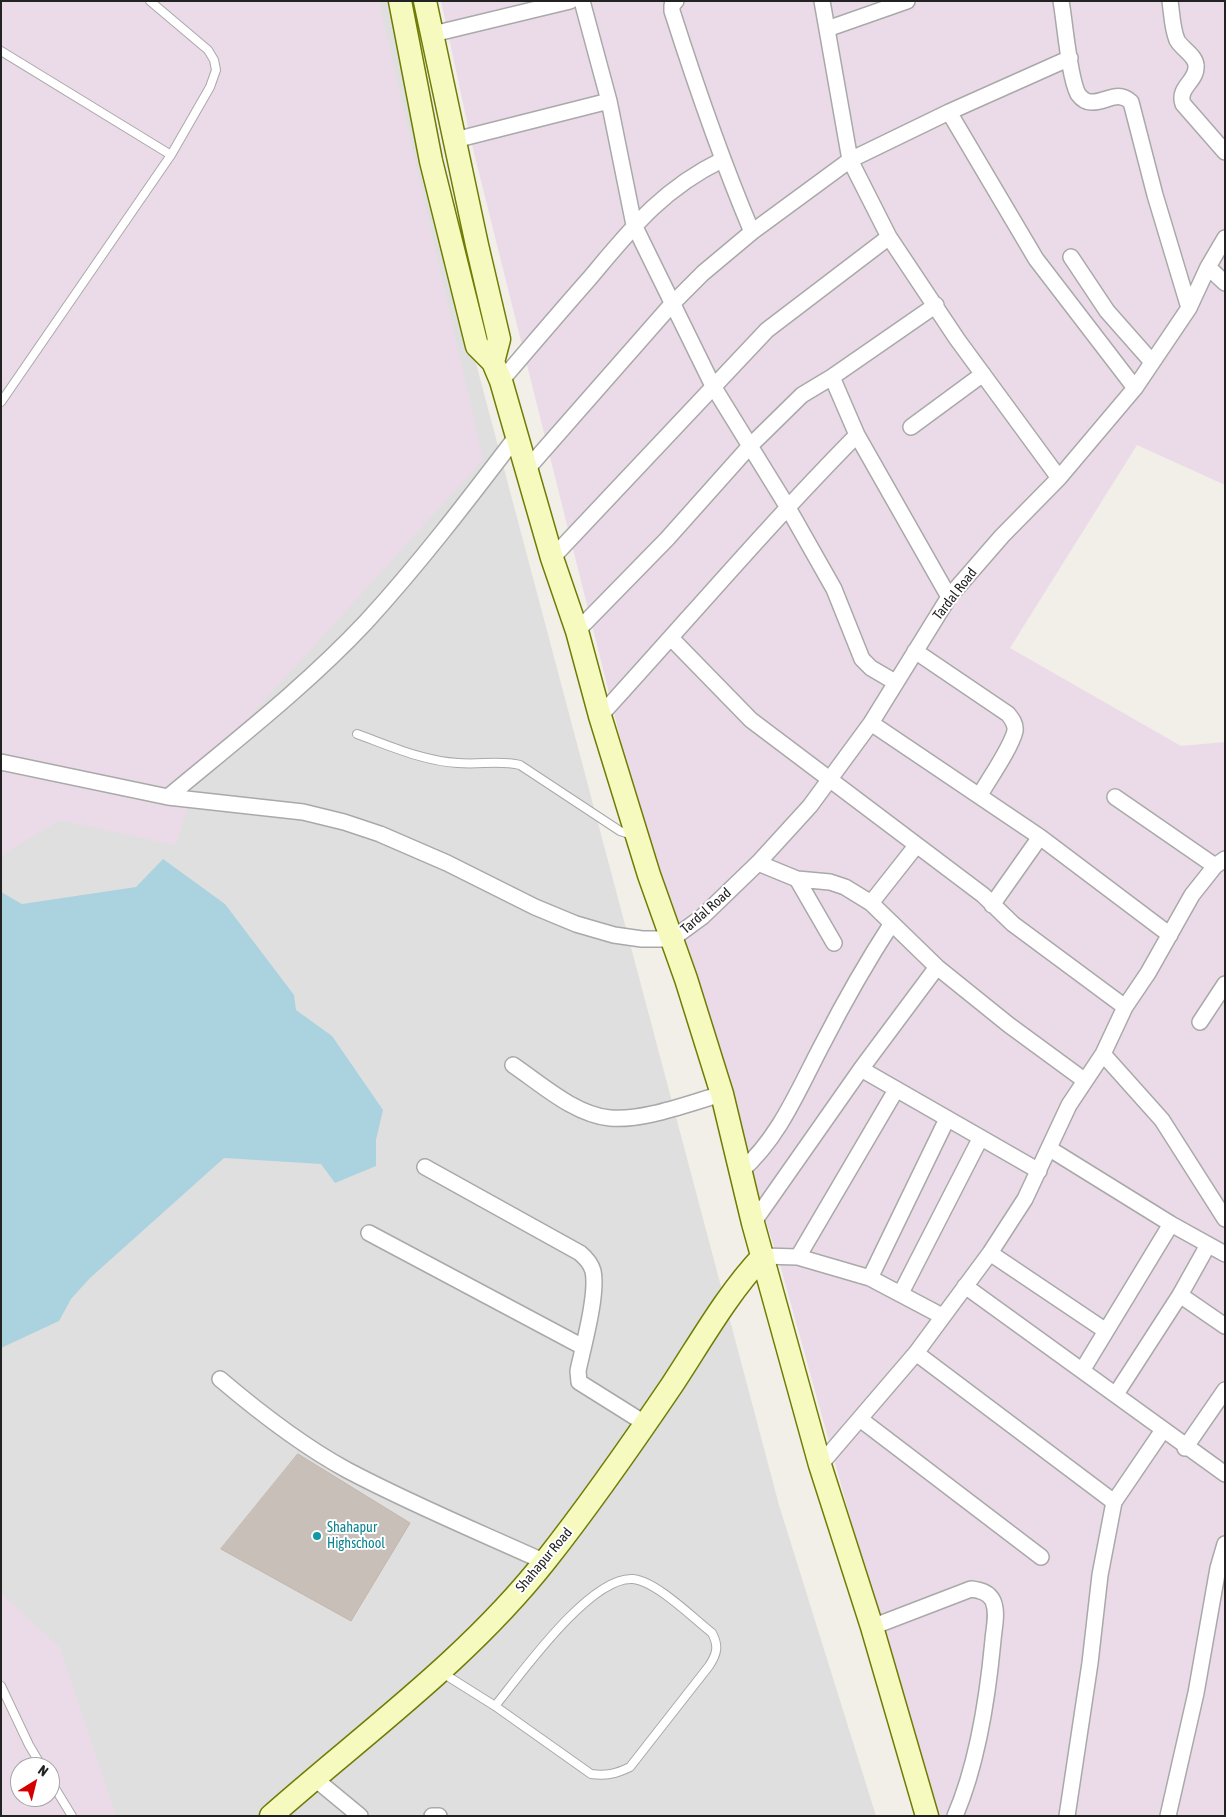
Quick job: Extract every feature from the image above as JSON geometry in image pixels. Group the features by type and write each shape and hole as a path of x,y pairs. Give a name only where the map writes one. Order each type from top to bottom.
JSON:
{"main road":[{"path":"400,1 431,161 477,346 497,371"},
{"path":"425,1 499,339 497,371 516,437 528,468 552,558 577,631 600,716 722,1094 753,1223 820,1465 872,1627 927,1816"},
{"name":"Shahapur Road","path":"271,1816 441,1672 491,1622 545,1562 646,1424 738,1284 763,1256"}],"street":[{"path":"432,34 570,1"},
{"path":"582,1 609,101 634,226 713,386 748,447 787,506 834,589 862,659 871,668 895,682"},
{"path":"676,1 672,5 672,11 722,160 752,232"},
{"path":"822,1 850,160 889,237 983,374 1059,478"},
{"path":"827,30 907,1"},
{"path":"1061,1 1077,92 1082,99 1090,102 1118,95 1125,96 1131,102 1154,195 1188,308"},
{"path":"1170,1 1173,24 1178,41 1197,66 1195,73 1182,92 1183,104 1225,152"},
{"path":"528,468 672,304 703,273 752,232 850,160 949,112 1070,58"},
{"path":"455,140 609,101"},
{"path":"949,112 1036,259 1135,388"},
{"path":"497,371 660,200 693,174 722,160"},
{"path":"552,558 767,330 889,237"},
{"name":"Tardal Road","path":"672,939 702,918 758,864 810,806 871,723 949,597 1002,536 1059,478 1135,388 1188,308 1225,238"},
{"path":"1071,257 1107,311 1152,362"},
{"path":"1208,267 1225,283"},
{"path":"577,631 667,539 748,447 802,395 832,377 936,305"},
{"path":"911,427 983,374"},
{"path":"832,377 857,435 949,597"},
{"path":"600,716 787,506 857,435"},
{"path":"168,797 290,695 365,623 424,557 516,437"},
{"path":"671,638 751,720 828,780 983,895 992,906 1013,924 1125,1007"},
{"path":"914,651 1008,714 1014,722 1015,730 1011,741 980,795"},
{"path":"871,723 1040,837 1170,935"},
{"path":"1,762 168,797 303,812 344,822 380,834 447,863 535,907 576,924 614,935 642,939 672,939"},
{"path":"820,1465 916,1353 990,1253 1025,1199 1084,1080 1102,1054 1125,1007 1170,935 1192,895 1220,863 1115,797"},
{"path":"992,906 1040,837"},
{"path":"871,903 916,846"},
{"path":"758,864 796,879 830,882 845,886 871,903 937,967 1009,1025 1084,1080"},
{"path":"796,879 834,943"},
{"path":"740,1171 768,1142 785,1117 858,974 892,923"},
{"path":"753,1223 861,1069 937,967"},
{"path":"1200,1022 1225,984"},
{"path":"1102,1054 1162,1120 1225,1219"},
{"path":"513,1065 562,1099 587,1112 610,1118 637,1116 722,1094"},
{"path":"861,1069 980,1139 1039,1171"},
{"path":"798,1257 896,1090"},
{"path":"870,1278 947,1119"},
{"path":"901,1293 980,1139"},
{"path":"1050,1149 1171,1224 1225,1254"},
{"path":"425,1167 580,1253 587,1259 593,1270 594,1286 578,1371 579,1382 646,1424"},
{"path":"1083,1370 1171,1224"},
{"path":"369,1233 583,1347"},
{"path":"1116,1394 1180,1295 1208,1245"},
{"path":"990,1253 1106,1331"},
{"path":"763,1256 798,1257 870,1278 942,1316"},
{"path":"965,1286 1116,1394 1185,1448 1225,1474"},
{"path":"1180,1295 1225,1326"},
{"path":"916,1353 1114,1502"},
{"path":"220,1379 260,1413 299,1441 346,1470 545,1562"},
{"path":"1185,1448 1225,1390"},
{"path":"860,1419 1041,1556"},
{"path":"1067,1816 1090,1663 1100,1575 1114,1502 1162,1430"},
{"path":"1168,1816 1222,1569 1225,1544"},
{"path":"872,1627 971,1589 982,1590 993,1600 996,1613 989,1687 968,1775 955,1816"},
{"path":"314,1778 360,1816"},
{"path":"432,1816 439,1816"}],"lane":[{"path":"1,402 171,155 210,87 216,70 214,60 208,50 150,1"},
{"path":"1,51 171,155"},
{"path":"357,734 418,756 459,763 505,761 520,765 620,831 638,837"},
{"path":"441,1672 495,1706 591,1774 617,1774 630,1766 709,1666 716,1654 717,1642 712,1633 651,1585 634,1579 617,1581 588,1599 539,1652 495,1706"},
{"path":"1,1686 36,1757"},
{"path":"60,1796 72,1816"}],"shaded area":[{"path":"1,1 379,1 483,460 201,770 175,845 60,820 1,855"},
{"path":"348,1 392,1 429,186 779,1505 876,1816 1,1816 1,370"},
{"path":"441,1 1225,1 1225,485 1137,445 1010,648 1181,746 1225,742 1225,1816 933,1816 782,1272 646,841 472,145"},
{"path":"1,1593 60,1648 116,1816 1,1816"}],"water":[{"path":"163,859 225,904 294,995 296,1010 332,1036 383,1110 376,1140 376,1166 335,1183 321,1164 224,1158 90,1278 71,1299 59,1321 1,1348 1,892 22,904 136,887"}],"building":[{"name":"Shahapur Highschool","path":"298,1454 410,1523 351,1621 221,1549"}],"place":[{"name":"Shahapur Highschool","path":"317,1536"}]}
